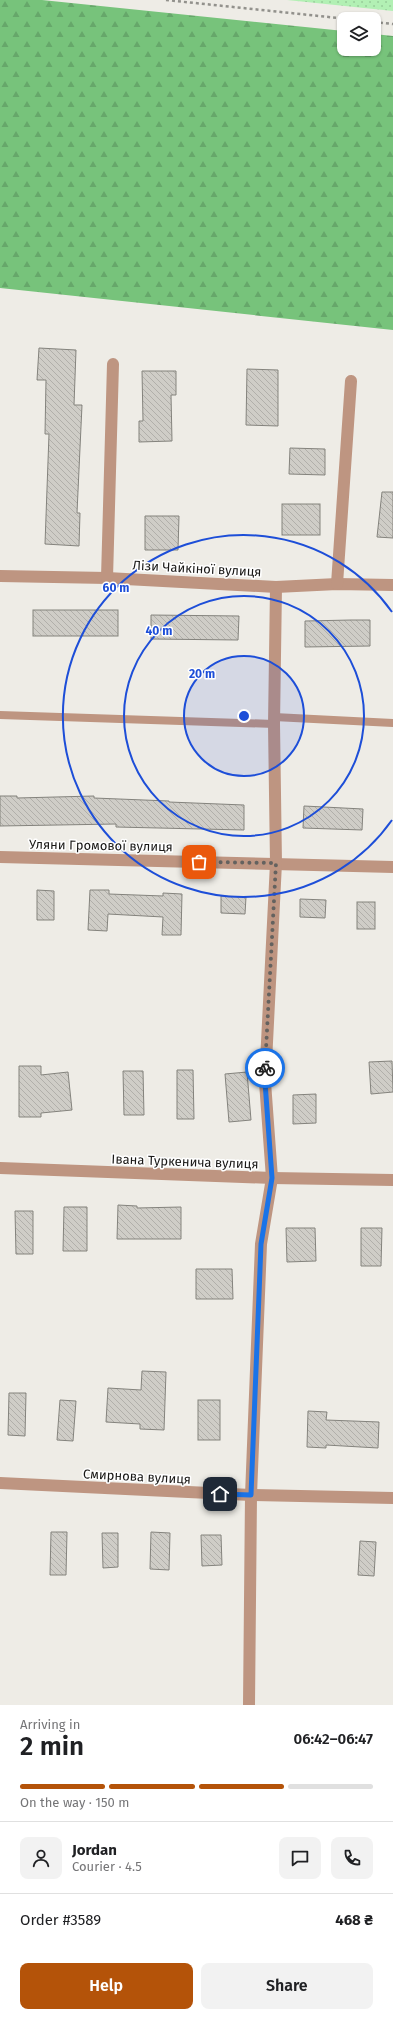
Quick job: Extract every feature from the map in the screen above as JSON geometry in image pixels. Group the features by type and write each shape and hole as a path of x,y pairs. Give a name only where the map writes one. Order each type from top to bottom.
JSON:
{"street":[{"path":"107,578 113,364"},
{"path":"337,584 351,381"},
{"name":"Лізи Чайкіної вулиця","path":"0,576 107,578 276,587 337,584 393,585"},
{"path":"249,1705 251,1495 261,1244 272,1178 265,1082 276,863 274,721 276,587"},
{"name":"Уляни Громової вулиця","path":"0,857 393,867"},
{"name":"Івана Туркенича вулиця","path":"0,1168 272,1178 393,1180"},
{"name":"Смирнова вулиця","path":"0,1483 251,1495 393,1498"}],"lane":[{"path":"0,715 393,723"}],"path":[{"path":"166,0 189,1 337,18"},
{"path":"381,23 393,24"}],"green space":[{"path":"0,0 42,0 337,30 337,56 381,56 381,35 393,36 393,330 0,288"},
{"path":"287,0 393,0 393,11"}],"building":[{"path":"39,348 76,350 74,405 82,405 77,513 80,513 79,546 45,544 49,434 45,434 46,380 37,380"},
{"path":"247,369 278,370 278,426 246,425"},
{"path":"142,371 176,371 176,395 171,395 172,441 139,442 139,421 143,421"},
{"path":"290,448 325,449 325,475 289,474"},
{"path":"382,492 393,492 393,538 377,537"},
{"path":"282,504 320,504 320,535 282,535"},
{"path":"145,516 179,516 178,550 145,550"},
{"path":"33,610 118,610 118,636 33,636"},
{"path":"151,615 239,616 238,640 151,639"},
{"path":"370,620 370,646 305,647 305,621"},
{"path":"0,796 17,796 17,798 94,796 94,798 244,805 244,830 116,827 116,824 0,826"},
{"path":"304,806 363,809 362,830 303,828"},
{"path":"37,890 54,891 54,920 37,920"},
{"path":"90,890 109,890 109,894 163,896 163,893 182,894 181,935 162,935 163,917 108,914 107,931 88,930"},
{"path":"221,896 246,897 245,914 221,913"},
{"path":"300,899 326,900 325,918 300,917"},
{"path":"357,902 375,902 375,929 357,929"},
{"path":"392,1061 393,1092 371,1094 369,1062"},
{"path":"19,1066 41,1066 41,1075 68,1072 72,1110 41,1113 41,1117 19,1117"},
{"path":"177,1070 193,1070 194,1119 177,1119"},
{"path":"123,1071 143,1071 144,1115 124,1115"},
{"path":"247,1072 251,1120 229,1122 225,1074"},
{"path":"316,1094 316,1123 293,1124 293,1095"},
{"path":"118,1205 137,1206 137,1208 181,1207 181,1239 117,1239"},
{"path":"64,1207 87,1207 87,1251 63,1251"},
{"path":"15,1211 33,1211 33,1254 16,1254"},
{"path":"286,1228 315,1228 316,1261 287,1262"},
{"path":"361,1228 382,1228 381,1266 361,1266"},
{"path":"196,1269 232,1269 233,1299 196,1299"},
{"path":"142,1371 166,1372 164,1430 140,1429 140,1424 106,1422 108,1388 141,1390"},
{"path":"9,1393 26,1393 25,1436 8,1435"},
{"path":"60,1400 76,1401 73,1441 57,1440"},
{"path":"198,1400 220,1400 220,1440 198,1440"},
{"path":"308,1411 327,1412 326,1420 379,1422 378,1448 326,1445 326,1448 307,1447"},
{"path":"51,1532 67,1532 66,1575 50,1575"},
{"path":"151,1532 170,1533 169,1570 150,1569"},
{"path":"102,1533 118,1533 118,1567 103,1568"},
{"path":"201,1535 221,1535 222,1565 202,1566"},
{"path":"360,1541 376,1542 374,1576 358,1575"}],"way so far":[{"path":"199,862 276,863 265,1068"}],"route":[{"path":"220,1494 251,1495 261,1244 272,1178 265,1068"}]}
